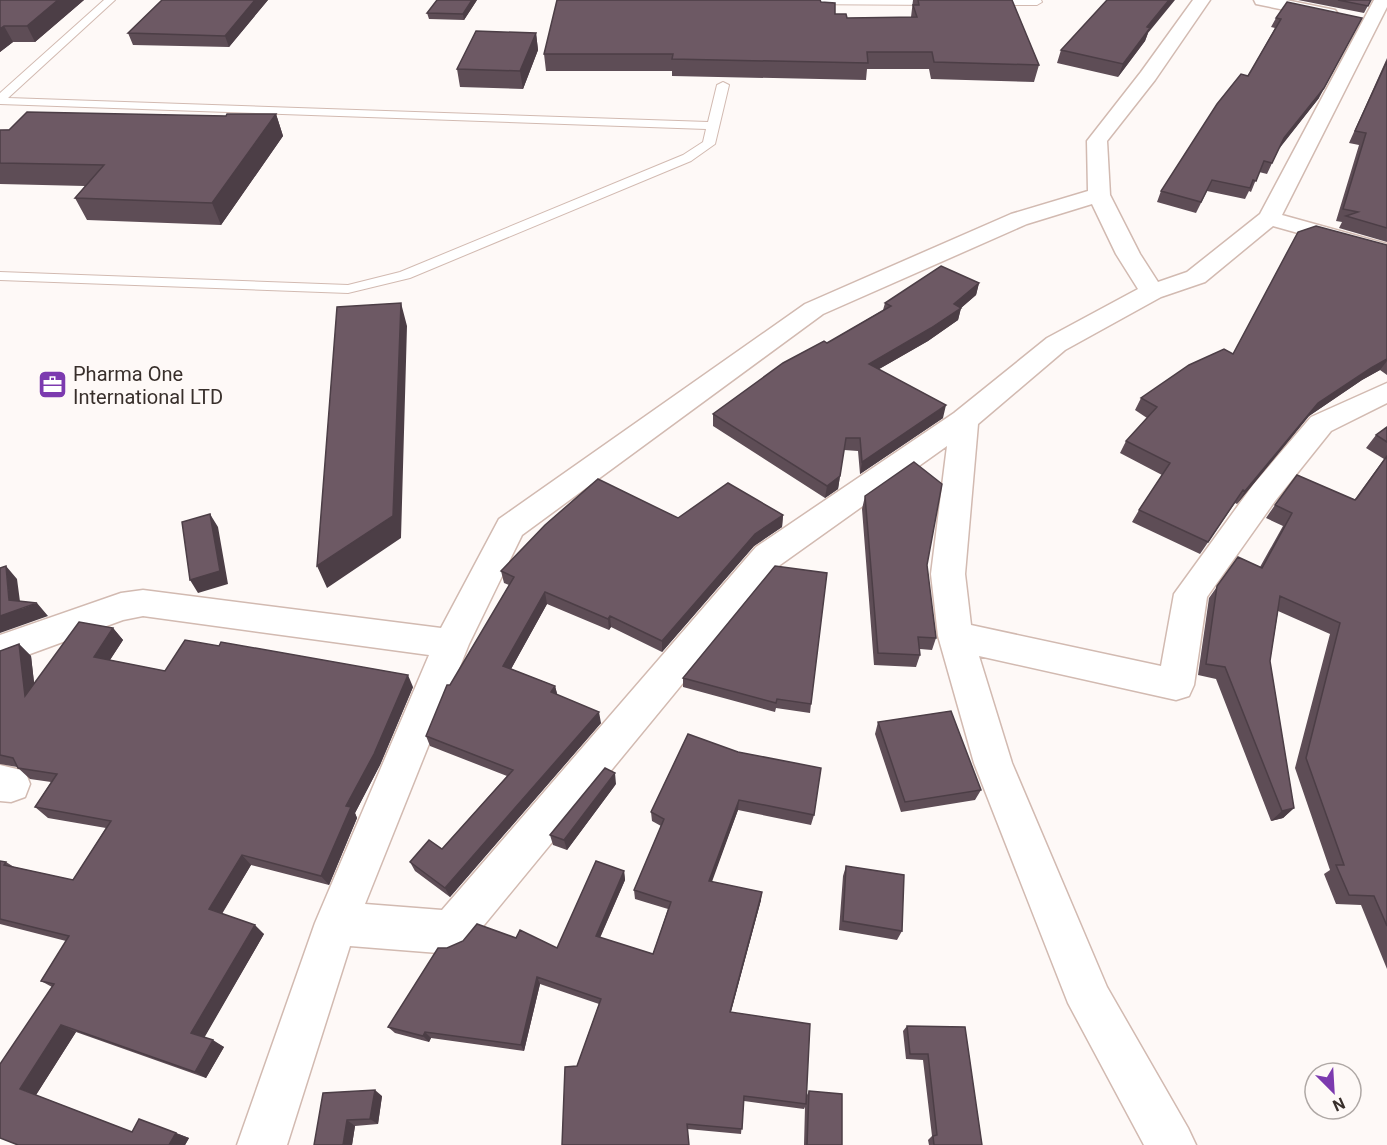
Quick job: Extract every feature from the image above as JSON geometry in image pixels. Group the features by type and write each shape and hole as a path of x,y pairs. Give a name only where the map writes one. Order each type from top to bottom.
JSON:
{"street":[{"path":"1152,292 1128,254 1099,195 1097,141 1148,76 1202,0"},
{"path":"1262,0 1379,24"},
{"path":"336,923 451,932 768,556 964,420 1056,344 1152,292 1196,277 1269,218 1379,24 1382,0"},
{"path":"262,1145 336,923 451,644 510,527 814,309 1019,219 1099,195"},
{"path":"1269,218 1387,251"},
{"path":"955,636 1176,686 1191,594 1264,493 1321,424 1387,392"},
{"path":"964,420 948,574 955,636 993,764 1091,1003 1171,1145"},
{"path":"0,650 121,607 143,603 451,644"}],"lane":[{"path":"0,100 110,0"},
{"path":"778,1 945,2"},
{"path":"980,2 1037,2"},
{"path":"0,276 348,289 405,275 687,158 709,144 723,85"},
{"path":"0,100 712,126"}],"building":[{"path":"0,0 58,0 27,26 4,26 0,29"},
{"path":"162,0 255,0 225,36 128,33"},
{"path":"437,0 472,0 463,14 427,13"},
{"path":"557,0 820,0 835,3 835,14 846,14 847,18 917,17 913,5 919,5 918,0 1012,0 1039,65 934,62 932,52 867,52 868,63 672,59 673,54 544,54"},
{"path":"1107,0 1169,0 1147,27 1150,28 1123,64 1061,50"},
{"path":"1338,0 1371,0 1368,6"},
{"path":"1287,2 1362,18 1324,88 1284,138 1272,163 1264,161 1256,181 1253,180 1250,188 1212,180 1201,202 1161,191 1217,104 1241,74 1248,76 1281,19 1276,18"},
{"path":"476,31 536,33 520,71 457,69"},
{"path":"1387,61 1387,228 1346,216 1358,212 1343,209 1366,133 1355,131"},
{"path":"27,112 226,116 227,114 276,114 212,203 75,198 104,165 0,163 0,130 9,130"},
{"path":"1316,226 1387,245 1387,359 1318,403 1245,491 1243,490 1208,542 1139,510 1170,463 1126,441 1157,407 1141,398 1189,365 1224,349 1233,354 1298,232"},
{"path":"941,266 979,283 954,304 961,308 869,364 946,405 862,462 860,438 846,438 840,476 827,486 713,414 783,363 824,341 827,343 891,306 885,303"},
{"path":"401,303 393,516 317,566 337,307"},
{"path":"1387,427 1387,442 1376,435"},
{"path":"1387,456 1387,926 1374,896 1349,895 1336,865 1344,865 1306,758 1340,623 1280,596 1270,661 1294,808 1282,811 1225,667 1206,664 1217,586 1238,557 1262,568 1292,513 1275,505 1297,475 1355,500"},
{"path":"914,462 942,484 927,565 936,638 918,637 920,655 878,653 865,496"},
{"path":"598,479 678,518 728,483 783,515 755,534 662,641 610,616 608,619 545,592 503,666 555,686 551,692 599,712 445,888 410,862 429,840 442,849 513,770 426,736 447,685 450,685 514,577 501,571 545,525"},
{"path":"210,514 220,571 190,580 182,522"},
{"path":"6,566 9,600 37,603 0,616 0,568"},
{"path":"775,566 827,573 811,704 777,699 776,703 683,678"},
{"path":"79,622 113,628 94,657 165,671 185,640 219,646 221,642 408,675 374,754 346,806 351,807 321,876 242,855 209,909 255,925 191,1033 213,1040 195,1072 61,1025 20,1089 132,1132 139,1119 176,1133 169,1145 18,1145 0,1138 0,1064 54,984 41,981 69,936 0,919 0,861 6,862 4,865 73,880 111,821 35,807 57,774 18,768 13,758 0,755 0,651 19,644 25,696"},
{"path":"951,711 981,790 905,802 878,722"},
{"path":"688,734 738,752 821,768 814,815 739,800 709,881 762,892 730,1012 810,1024 806,1104 744,1096 742,1129 687,1124 689,1145 562,1145 565,1067 577,1066 601,999 537,977 521,1045 425,1032 423,1036 388,1027 438,948 447,948 463,941 477,924 516,938 520,930 557,948 596,861 624,871 596,936 653,954 671,902 634,890 664,819 651,812"},
{"path":"605,768 615,773 564,840 550,835"},
{"path":"846,866 904,875 902,931 843,921"},
{"path":"907,1026 965,1027 982,1145 934,1145 933,1136 937,1135 928,1054 910,1054"},
{"path":"375,1090 370,1119 347,1120 343,1145 314,1145 323,1093"},
{"path":"809,1091 842,1094 842,1145 807,1145"}],"place":[{"name":"Pharma One International LTD","path":"52,385"}]}
